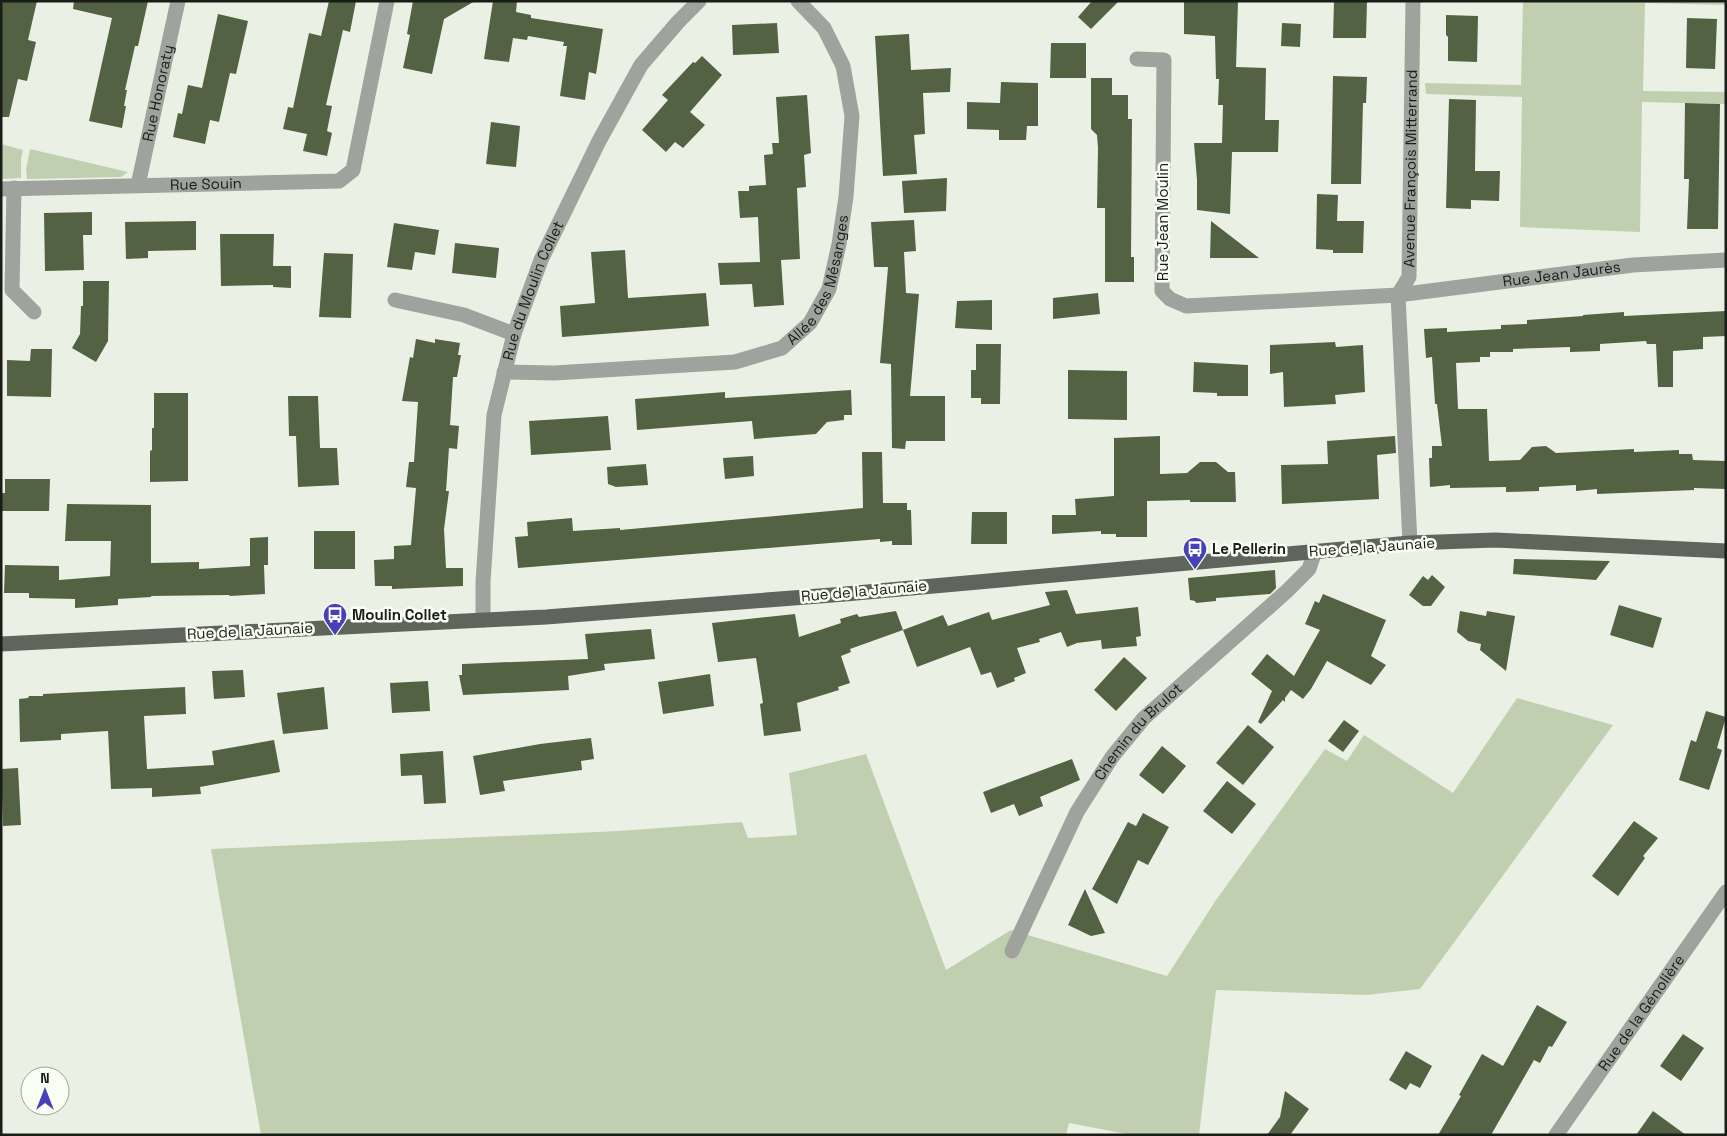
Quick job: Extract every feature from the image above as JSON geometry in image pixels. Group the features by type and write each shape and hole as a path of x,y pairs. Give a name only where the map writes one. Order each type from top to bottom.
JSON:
{"main road":[{"name":"Rue de la Jaunaie","path":"1,644 483,620 845,594 1410,543 1495,540 1726,551"}],"street":[{"name":"Rue Honoraty","path":"138,185 178,1"},
{"name":"Rue Souin","path":"34,312 12,290 8,188 339,181 353,170 387,1"},
{"name":"Rue du Moulin Collet","path":"483,620 483,582 494,415 514,334 541,260 599,141 642,65 678,22 699,1"},
{"name":"Allée des Mésanges","path":"504,372 554,373 735,362 782,348 810,323 829,289 839,244 846,197 852,116 844,66 824,28 798,1"},
{"name":"Avenue François Mitterrand","path":"1410,543 1398,295 1409,277 1413,1"},
{"name":"Rue Jean Moulin","path":"1137,58 1164,60 1162,291 1170,299 1186,306 1398,295"},
{"name":"Rue Jean Jaurès","path":"1398,295 1633,265 1726,260"},
{"path":"395,300 464,315 514,334"},
{"name":"Chemin du Brulot","path":"1012,951 1077,812 1112,757 1144,718 1287,591 1309,569 1315,551"},
{"name":"Rue de la Génolière","path":"1556,1135 1726,892"}],"green space":[{"path":"1523,1 1726,1 1726,5 1645,3 1643,91 1726,92 1726,104 1642,102 1640,232 1520,227 1522,97 1426,94 1425,83 1521,85"},
{"path":"1,144 23,150 21,178 1,179"},
{"path":"30,149 128,172 121,177 27,179 26,170"},
{"path":"1517,698 1613,725 1420,989 1366,995 1216,990 1199,1135 1132,1135 1069,1123 1066,1135 261,1135 211,849 619,831 742,822 748,838 797,835 789,773 866,754 946,970 1011,930 1167,976 1216,900 1325,749 1347,761 1364,735 1453,793"}],"building":[{"path":"1,1 37,1 28,40 36,42 27,81 18,79 9,117 1,117"},
{"path":"74,1 148,1 138,46 135,46 125,90 127,90 124,106 126,106 122,128 89,121 112,18 73,9"},
{"path":"329,1 356,1 350,32 343,30 326,105 332,106 327,131 332,133 327,156 303,151 307,134 283,129 288,107 293,108 309,33 321,36"},
{"path":"413,1 475,1 444,19 432,74 403,68 410,35 407,34"},
{"path":"493,1 517,1 516,12 531,15 531,18 603,29 596,74 589,72 585,100 560,96 567,46 563,46 564,42 528,36 527,40 513,38 509,62 484,59"},
{"path":"1092,1 1119,1 1091,29 1078,17"},
{"path":"1184,1 1238,1 1236,67 1266,68 1265,120 1279,120 1278,152 1232,152 1230,214 1197,210 1194,143 1222,143 1223,105 1218,105 1219,79 1216,79 1215,36 1184,34"},
{"path":"1334,1 1367,1 1366,38 1333,38"},
{"path":"218,14 248,21 236,74 230,73 219,122 210,120 205,144 173,137 178,113 182,114 188,85 202,88"},
{"path":"1446,15 1478,16 1477,62 1448,61"},
{"path":"1687,18 1717,19 1715,69 1686,68"},
{"path":"777,23 779,53 733,55 732,25"},
{"path":"1282,23 1301,24 1300,47 1281,46"},
{"path":"909,34 911,70 951,68 950,92 923,93 925,134 914,135 917,174 883,176 875,36"},
{"path":"1051,43 1086,43 1086,78 1050,78"},
{"path":"702,56 722,75 690,112 705,125 683,148 675,142 666,152 642,130 668,100 662,95 693,62 695,63"},
{"path":"1333,76 1367,77 1366,103 1363,103 1361,184 1331,184"},
{"path":"1091,78 1112,78 1112,95 1128,95 1128,119 1132,119 1131,257 1134,257 1134,282 1105,282 1105,208 1097,208 1098,148 1097,135 1091,129"},
{"path":"1001,82 1038,83 1038,126 1027,126 1026,140 999,140 999,130 967,129 967,102 1000,103"},
{"path":"807,95 811,153 804,155 806,187 797,188 800,259 781,260 784,305 754,307 752,284 720,285 718,263 760,262 758,217 740,218 738,191 749,191 749,186 766,185 764,155 773,154 772,143 779,143 776,97"},
{"path":"1449,99 1476,100 1475,171 1500,171 1499,201 1471,200 1471,209 1446,208"},
{"path":"1685,103 1720,104 1718,229 1687,229 1689,179 1684,179"},
{"path":"491,122 520,126 516,167 486,164"},
{"path":"947,178 946,211 904,213 902,181"},
{"path":"1317,194 1338,195 1337,221 1364,221 1363,253 1333,253 1333,250 1316,249"},
{"path":"92,212 92,235 83,235 84,270 45,271 44,213"},
{"path":"914,220 916,251 904,252 906,293 919,294 910,396 945,396 945,441 906,441 905,449 892,448 891,364 880,363 888,267 874,267 871,222"},
{"path":"196,221 196,250 148,251 148,258 126,259 125,222"},
{"path":"1211,221 1259,258 1210,258"},
{"path":"394,223 439,230 435,255 415,252 412,270 387,267"},
{"path":"220,234 274,234 273,266 291,266 291,288 273,287 273,285 221,286"},
{"path":"455,243 499,248 496,278 452,273"},
{"path":"625,250 628,298 706,293 709,326 562,337 560,306 595,303 591,252"},
{"path":"324,253 353,254 351,318 319,317"},
{"path":"83,281 109,281 108,341 96,362 72,348 80,334"},
{"path":"1098,293 1100,314 1053,319 1053,298"},
{"path":"992,300 992,330 955,328 957,301"},
{"path":"1726,311 1726,336 1703,337 1703,349 1673,351 1673,387 1658,387 1656,344 1647,344 1646,341 1600,344 1600,351 1570,352 1570,347 1513,349 1513,352 1490,352 1490,357 1480,357 1480,362 1456,363 1458,409 1487,409 1489,461 1520,460 1532,447 1546,446 1556,453 1634,449 1634,452 1679,450 1679,454 1692,454 1693,460 1726,461 1726,489 1694,488 1694,490 1597,494 1597,489 1576,491 1576,485 1539,487 1539,491 1506,492 1506,487 1450,488 1450,485 1430,487 1429,458 1432,458 1432,446 1442,446 1437,404 1435,404 1432,357 1426,358 1424,329 1447,328 1447,332 1501,329 1501,325 1527,324 1527,320 1624,312 1624,316"},
{"path":"416,339 435,343 435,339 460,343 458,355 461,355 457,377 453,377 450,425 459,426 457,449 449,448 446,491 449,491 444,529 446,568 463,568 463,586 392,589 392,586 375,586 374,560 394,559 394,546 411,545 416,488 406,487 409,462 414,462 418,402 402,401 410,357 413,358"},
{"path":"1335,342 1336,347 1363,345 1365,392 1335,395 1336,404 1284,407 1283,372 1270,374 1270,345"},
{"path":"976,344 1001,344 1000,404 981,404 981,398 971,398 971,370 976,370"},
{"path":"31,349 52,349 51,397 7,396 7,360 30,361"},
{"path":"1194,362 1248,365 1248,396 1217,396 1217,393 1193,392"},
{"path":"1068,370 1127,371 1127,420 1068,419"},
{"path":"851,390 852,415 844,415 844,420 827,422 816,434 754,439 752,421 637,430 635,399 725,392 725,398"},
{"path":"154,393 188,393 188,481 150,482 150,451 152,450 152,428 154,428"},
{"path":"288,396 318,396 320,448 337,448 339,485 298,487 296,436 289,436"},
{"path":"608,416 611,450 531,455 529,421"},
{"path":"1160,436 1160,474 1187,473 1200,462 1216,462 1228,472 1235,472 1236,502 1147,501 1147,537 1116,537 1116,534 1101,534 1101,531 1052,534 1052,515 1076,515 1075,499 1114,496 1114,438"},
{"path":"1395,436 1396,453 1377,455 1379,499 1282,504 1281,465 1328,464 1327,441"},
{"path":"862,452 882,452 883,503 907,503 907,510 911,510 912,545 892,545 892,541 880,542 880,539 518,568 515,537 528,536 527,522 572,518 573,531 620,528 620,530 863,508"},
{"path":"753,456 754,476 725,479 723,458"},
{"path":"646,464 648,485 616,487 608,484 607,467"},
{"path":"5,479 50,479 49,511 1,511 1,493 5,493"},
{"path":"67,504 151,505 151,563 199,562 199,569 250,566 250,538 268,537 268,565 264,565 265,594 151,596 118,599 118,605 75,608 75,599 29,598 29,593 4,593 5,565 59,566 59,580 110,576 111,541 65,541"},
{"path":"972,512 1007,512 1007,544 971,544"},
{"path":"314,531 355,531 355,569 314,569"},
{"path":"1514,559 1610,561 1596,580 1513,574"},
{"path":"1275,570 1276,588 1270,594 1216,598 1216,601 1196,603 1190,600 1188,578"},
{"path":"1432,575 1445,587 1431,606 1423,606 1409,595 1423,576 1428,580"},
{"path":"1067,590 1076,614 1138,607 1141,636 1136,637 1137,646 1102,649 1101,640 1077,643 1067,647 1061,632 1039,639 1040,642 1017,648 1026,673 1014,678 1015,681 997,688 991,672 981,675 970,647 917,667 903,630 943,615 948,626 989,612 992,620 1050,605 1045,592"},
{"path":"1323,594 1386,620 1371,656 1386,665 1371,685 1327,661 1303,699 1291,690 1285,698 1285,702 1283,700 1261,724 1258,722 1272,691 1251,674 1267,654 1294,676 1320,630 1305,624 1315,601 1319,603"},
{"path":"1619,605 1662,618 1653,648 1610,635"},
{"path":"896,611 903,630 850,649 851,652 841,656 850,683 838,687 839,690 797,703 801,731 764,736 760,704 763,703 756,658 718,662 712,623 795,614 799,637 841,623 840,619 857,614 859,617"},
{"path":"1460,611 1486,616 1487,611 1515,616 1506,671 1480,650 1481,644 1468,641 1457,632"},
{"path":"651,629 655,659 604,664 605,670 568,676 569,690 463,695 459,675 462,675 462,664 588,659 585,634"},
{"path":"1124,657 1147,678 1116,711 1094,690"},
{"path":"243,670 245,697 214,699 212,671"},
{"path":"710,674 714,706 663,714 658,682"},
{"path":"428,681 430,711 392,713 390,683"},
{"path":"185,687 186,714 144,716 147,769 214,765 212,751 274,740 280,772 200,787 201,794 152,797 152,788 111,789 108,731 61,734 61,740 20,742 19,699 28,698 29,696 43,696 43,694"},
{"path":"324,687 328,729 283,734 277,693"},
{"path":"1706,711 1726,717 1717,748 1722,750 1709,790 1679,780 1691,740 1696,742"},
{"path":"1344,720 1359,731 1343,752 1328,741"},
{"path":"1248,725 1274,747 1243,785 1216,763"},
{"path":"591,738 594,759 581,761 582,770 503,781 505,791 480,795 473,756 540,744"},
{"path":"1162,746 1186,766 1163,794 1139,775"},
{"path":"443,751 446,803 424,804 422,775 401,776 400,754"},
{"path":"1072,759 1080,780 1040,797 1043,806 1019,816 1014,804 991,813 983,792"},
{"path":"18,768 21,825 3,826 1,769"},
{"path":"1227,781 1256,804 1232,834 1203,811"},
{"path":"1143,813 1169,827 1148,865 1138,860 1117,904 1092,889 1128,822 1136,826"},
{"path":"1634,821 1658,838 1643,856 1645,858 1618,896 1592,876"},
{"path":"1085,889 1105,933 1091,936 1068,925"},
{"path":"1537,1005 1567,1022 1552,1047 1549,1046 1540,1063 1534,1060 1491,1135 1438,1135 1461,1096 1459,1095 1482,1054 1503,1066"},
{"path":"1683,1034 1704,1048 1681,1081 1660,1066"},
{"path":"1406,1051 1432,1066 1420,1088 1410,1083 1406,1090 1389,1080"},
{"path":"1285,1091 1309,1109 1290,1135 1267,1135 1280,1117"},
{"path":"1653,1111 1686,1135 1636,1135"}],"place":[{"name":"Le Pellerin","path":"1195,570"},
{"name":"Moulin Collet","path":"335,636"}]}
